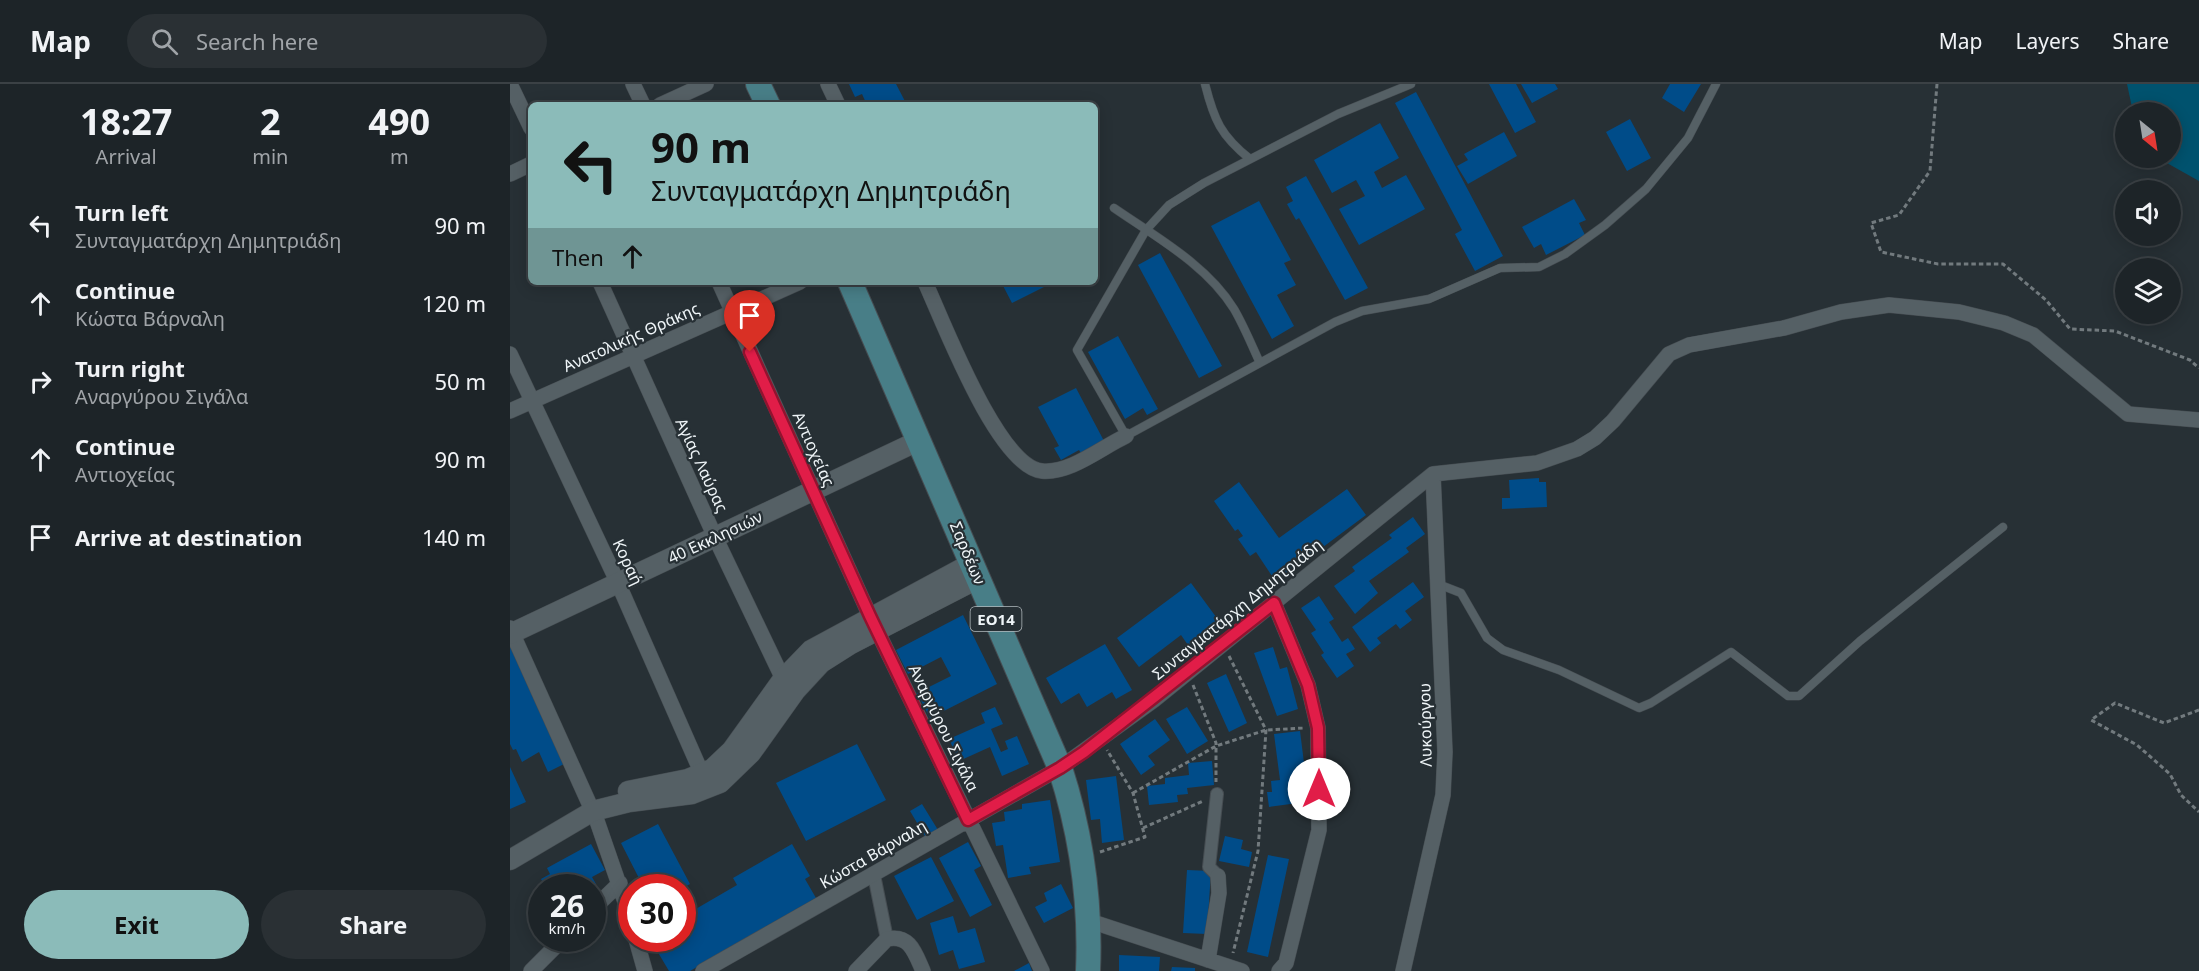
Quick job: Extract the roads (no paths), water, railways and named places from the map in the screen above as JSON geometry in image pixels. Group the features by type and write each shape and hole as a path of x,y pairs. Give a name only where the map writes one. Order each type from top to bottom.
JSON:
{"main road":[{"path":"758,84 767,102"},
{"name":"Σαρδέων","path":"851,285 1060,768 1074,815 1082,859 1090,921 1088,971"}],"street":[{"path":"510,84 528,122"},
{"path":"633,84 642,102"},
{"path":"667,102 706,84"},
{"path":"828,84 837,102"},
{"path":"510,174 528,165"},
{"name":"Αγίας Λαύρας","path":"601,285 715,537 790,684"},
{"name":"Αντιοχείας","path":"720,285 873,624"},
{"name":"Ανατολικής Θράκης","path":"510,411 793,285"},
{"path":"926,285 982,408 1022,464 1042,471 1058,469 1126,436"},
{"path":"1433,474 1537,463 1577,449 1595,438 1614,421 1669,354 1689,345 1784,328 1841,312 1889,305 1959,312 2004,323 2033,335 2128,414 2199,420"},
{"name":"Κοραή","path":"510,354 618,583 706,781"},
{"name":"40 Εκκλησιών","path":"511,632 920,440"},
{"name":"Λυκούργου","path":"1403,971 1443,795 1445,752 1433,474"},
{"name":"Συνταγματάρχη Δημητριάδη","path":"1060,768 1188,672 1433,474"},
{"path":"510,847 559,815 688,779 706,781 790,684 811,650 873,624 975,570"},
{"path":"1274,603 1308,685 1318,728 1319,830 1286,963 1279,971"},
{"name":"Αναργύρου Σιγάλα","path":"873,624 1042,971"},
{"path":"511,632 590,806 618,878"},
{"name":"Κώστα Βάρναλη","path":"703,971 1060,768"},
{"path":"1208,960 1218,900 1218,876 1209,867 1217,794"},
{"path":"510,860 590,806"},
{"path":"874,875 887,939"},
{"path":"606,896 618,885"},
{"path":"1090,921 1235,969"},
{"path":"856,971 887,939 901,938 909,943 923,971"},
{"path":"531,971 550,952"},
{"path":"640,952 645,971"}],"lane":[{"path":"1205,84 1211,111 1228,141 1250,159"},
{"path":"1411,84 1338,114 1204,183 1169,206 1146,230 1077,350 1126,436 1335,322 1362,311 1429,299 1500,268 1539,267 1566,254 1605,225 1646,189 1688,138 1716,84"},
{"path":"1114,208 1183,256 1213,283 1234,309 1260,363"},
{"path":"1438,584 1461,594 1486,639 1503,650 1559,670 1639,708 1651,703 1731,651 1788,696 1799,696 1860,641 2003,527"}]}
